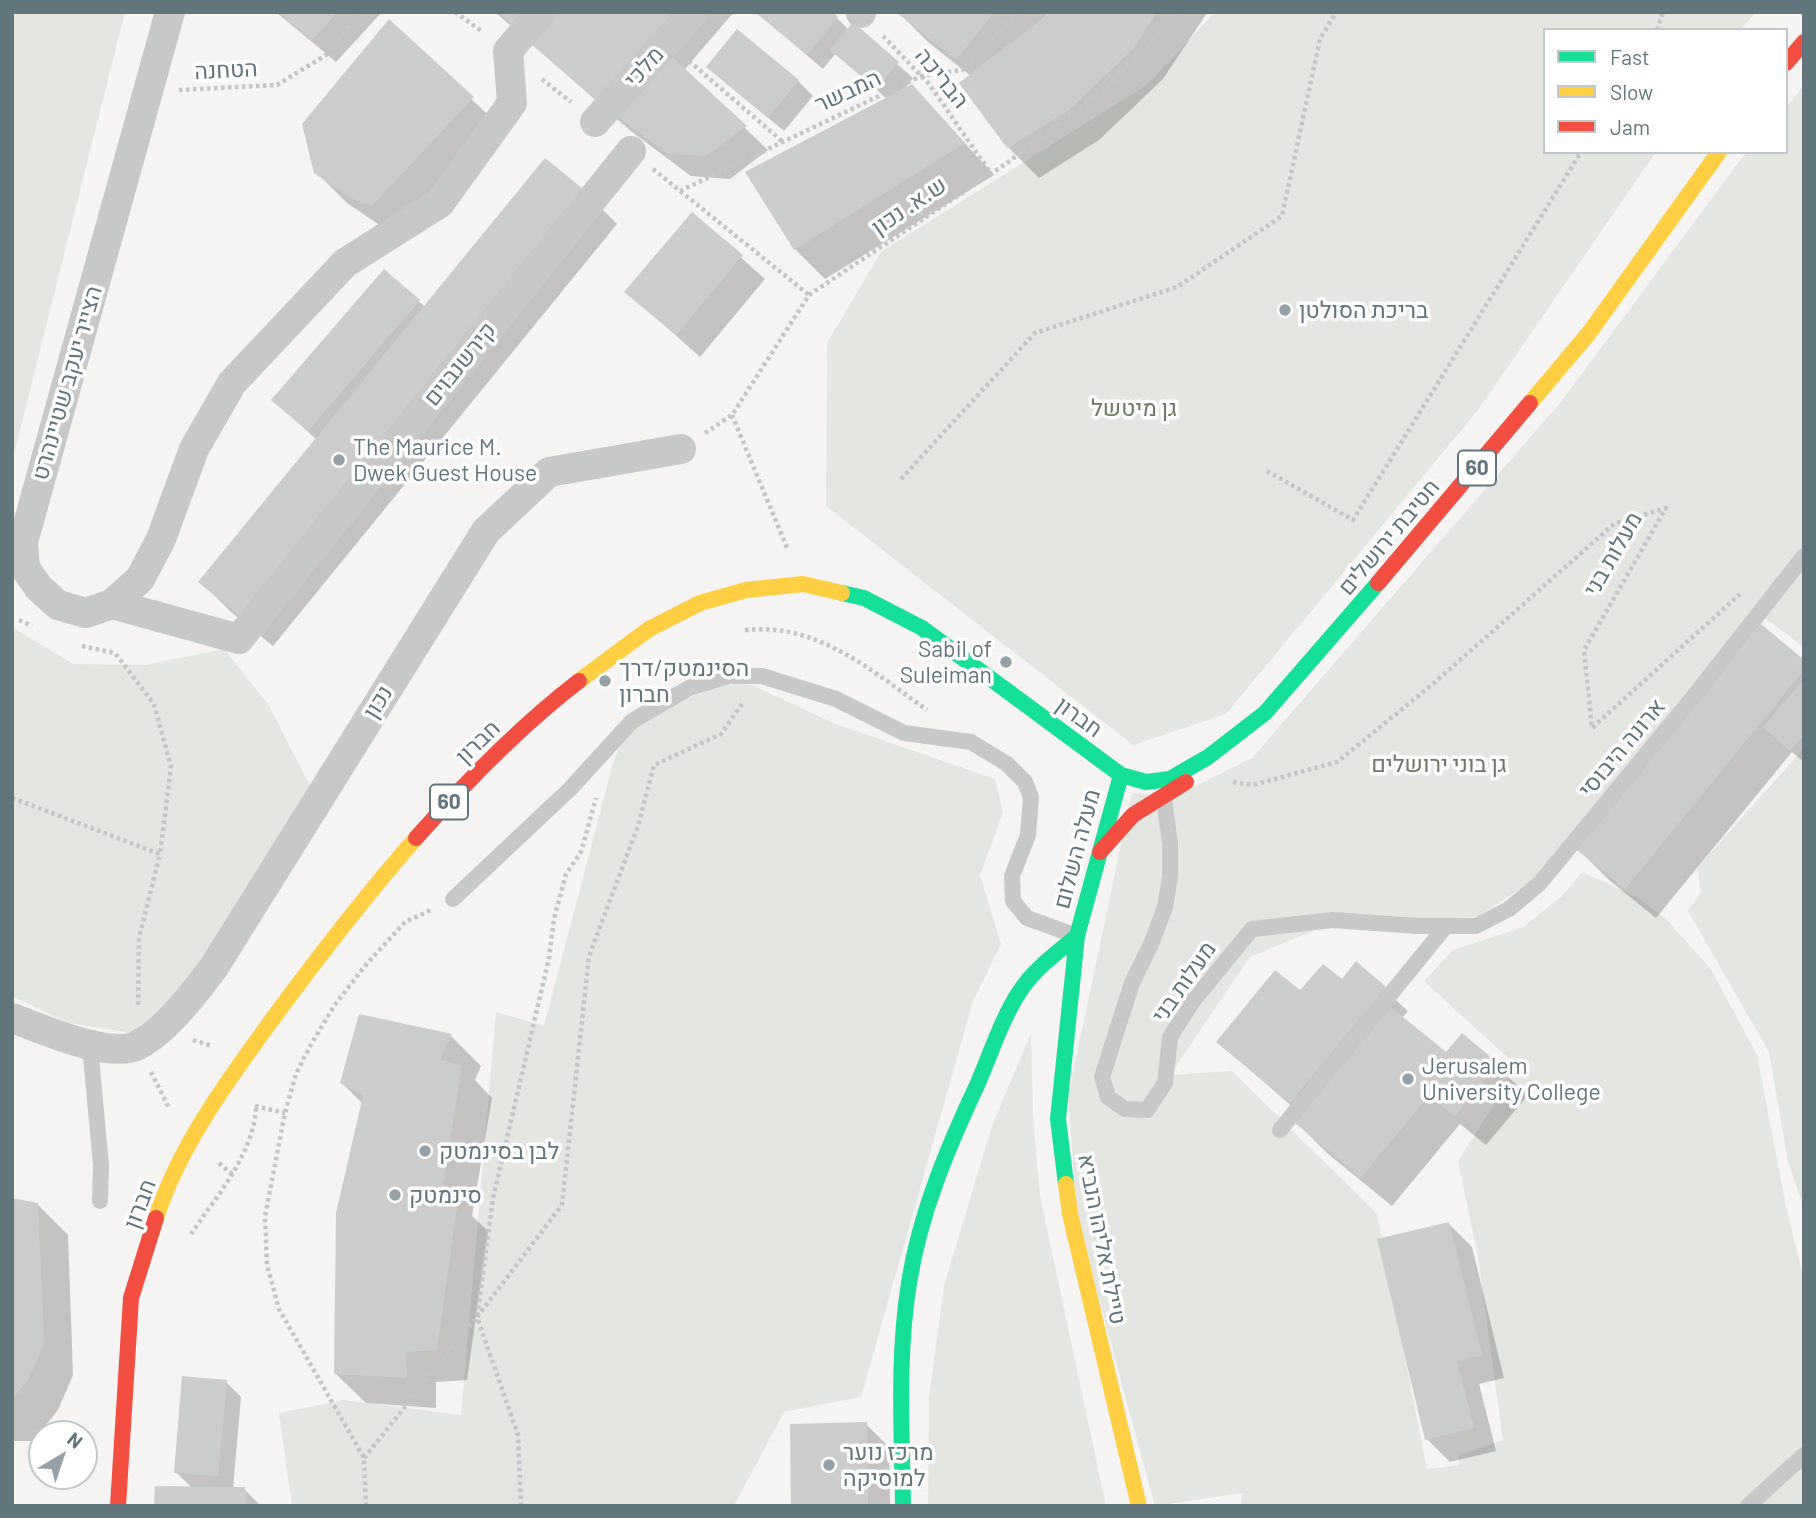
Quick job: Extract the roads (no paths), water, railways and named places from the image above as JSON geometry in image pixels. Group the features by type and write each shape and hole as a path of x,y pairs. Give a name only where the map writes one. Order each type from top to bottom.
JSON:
{"main road":[{"path":"1788,62 1804,42"},
{"name":"חטיבת ירושלים","path":"1154,782 1170,779 1208,757 1265,713 1330,641 1588,333 1717,154"},
{"name":"חברון","path":"118,1506 131,1298 160,1207 188,1146 231,1076 355,907 447,803 557,698 649,629 700,603 746,590 803,584 864,597 922,628 1121,775"},
{"path":"1100,852 1124,822 1164,799 1191,777 1208,757"},
{"name":"60","path":"1121,775 1154,782"},
{"name":"מעלה השלום","path":"1077,936 1121,775"},
{"path":"903,1506 903,1332 908,1293 943,1162 1019,992 1037,970 1077,936"},
{"name":"טיילת אליהו הנביא","path":"1077,936 1058,1119 1070,1214 1139,1506"}],"street":[{"name":"הצייר יעקב שטיינהרט","path":"170,12 23,542 25,568 39,588 58,605 86,613 112,604 140,579 161,539 194,449 232,383 345,263 440,203 512,103 508,51 541,12"},
{"name":"מלכי","path":"596,122 693,12"},
{"name":"קירשנבוים","path":"112,604 239,639 631,150"},
{"name":"נכון","path":"90,1046 137,1046 187,1003 214,967 486,531 549,472 681,449"},
{"path":"12,1018 90,1046"}],"lane":[{"name":"ארונה היבוסי","path":"1446,926 1476,926 1509,909 1540,883 1694,696 1804,556"},
{"path":"453,900 570,789 632,721 689,688 729,676 762,676 836,699 904,733 971,742 1007,764 1025,782 1031,797 1030,827 1012,876 1013,901 1027,918 1077,936"},
{"path":"1154,782 1164,799"},
{"name":"מעלות בני","path":"1164,799 1170,843 1170,877 1165,907 1132,984 1102,1077 1108,1097 1125,1109 1147,1110 1165,1083 1170,1037 1193,1002 1252,929 1333,920 1446,926"},
{"path":"1280,1130 1446,926"},
{"path":"90,1046 101,1165 100,1201"},
{"path":"1748,1506 1804,1455"}],"place":[{"name":"בריכת הסולטן","path":"1285,310"},
{"name":"The Maurice M. Dwek Guest House","path":"339,460"},
{"name":"Sabil of Suleiman","path":"1006,662"},
{"name":"הסינמטק/דרך חברון","path":"605,681"},
{"name":"Jerusalem University College","path":"1408,1079"},
{"name":"לבן בסינמטק","path":"425,1151"},
{"name":"סינמטק","path":"395,1195"},
{"name":"מרכז נוער למוסיקה","path":"829,1465"}],"park label":[{"name":"גן מיטשל","path":"1134,408"},
{"name":"גן בוני ירושלים","path":"1439,764"}]}
